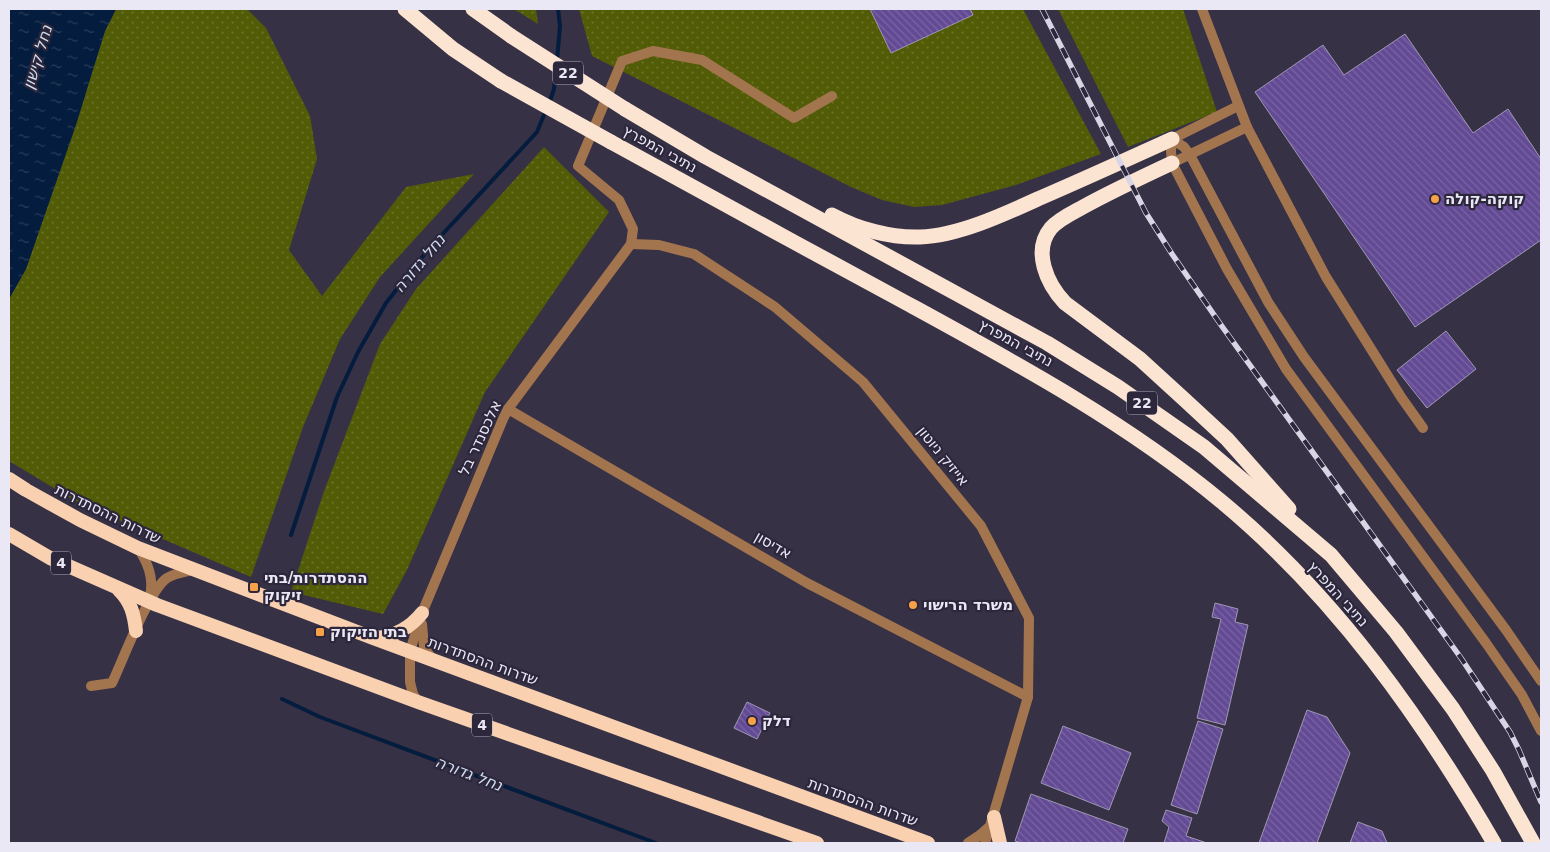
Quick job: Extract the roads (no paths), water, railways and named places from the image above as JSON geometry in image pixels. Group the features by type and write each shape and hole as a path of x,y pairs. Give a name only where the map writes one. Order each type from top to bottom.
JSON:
{"highway":[{"name":"נתיבי המפרץ","path":"405,9 453,49 501,81 1031,371 1144,443 1223,502 1289,565 1369,654 1412,712 1462,789 1494,843"},
{"name":"נתיבי המפרץ","path":"473,9 511,36 625,109 706,157 1047,343 1118,387 1204,447 1331,555 1396,632 1454,709 1493,771 1532,843"},
{"path":"706,157 840,220 870,231 920,237 946,234 994,218 1172,139"},
{"path":"1172,163 1113,190 1066,216 1052,227 1044,238 1042,256 1049,281 1065,303 1140,359 1227,439 1331,555"},
{"name":"שדרות ההסתדרות","path":"9,479 72,516 138,548 193,570 928,843"},
{"name":"4","path":"9,534 50,558 149,602 418,702 817,843"},
{"path":"116,588 126,597 132,608 136,631"},
{"path":"374,638 386,637 399,632 412,625 422,613"},
{"path":"994,817 1000,843"}],"street":[{"path":"1202,9 1247,127 1326,277 1423,428"},
{"path":"631,244 633,229 619,200 578,166 622,61 653,51 702,60 794,118 832,96"},
{"path":"1172,139 1238,106"},
{"path":"1172,163 1247,127"},
{"path":"1172,139 1184,147 1190,155 1268,302 1304,357 1506,630 1541,681"},
{"path":"1172,139 1172,163 1232,278 1286,369 1486,643 1522,695 1541,731"},
{"name":"אלכסנדר בל","path":"418,702 413,694 410,682 410,651 422,613 503,419 508,409 631,244"},
{"name":"אייזיק ניוטון","path":"631,244 659,245 694,254 775,307 863,382 985,534 1029,618 1028,697 985,843"},
{"name":"אדיסון","path":"508,409 808,583 1028,697"},
{"path":"138,548 146,560 152,579 149,602"},
{"path":"91,686 112,683 155,591 167,578 193,570"},
{"name":"אלכסנדר בל","path":"422,613 421,627 424,644 432,659"},
{"name":"אייזיק ניוטון","path":"968,843 984,832 994,817"}],"water":[{"name":"נחל קישון","path":"9,9 116,9 105,31 76,125 26,269 9,299"}],"waterway":[{"name":"נחל גדורה","path":"557,60 560,26 558,9"},
{"name":"נחל גדורה","path":"549,104 554,89 556,70"},
{"name":"נחל גדורה","path":"291,535 337,397 358,352 386,303 427,251 537,132 546,110"},
{"name":"נחל גדורה","path":"282,699 320,717 656,843"}],"railway":[{"path":"1042,9 1146,213 1221,325 1461,658 1510,732 1541,802"}],"place":[{"name":"קוקה-קולה","path":"1435,199"},
{"name":"ההסתדרות/בתי זיקוק","path":"254,587"},
{"name":"משרד הרישוי","path":"913,605"},
{"name":"בתי הזיקוק","path":"320,632"},
{"name":"דלק","path":"752,721"}]}
